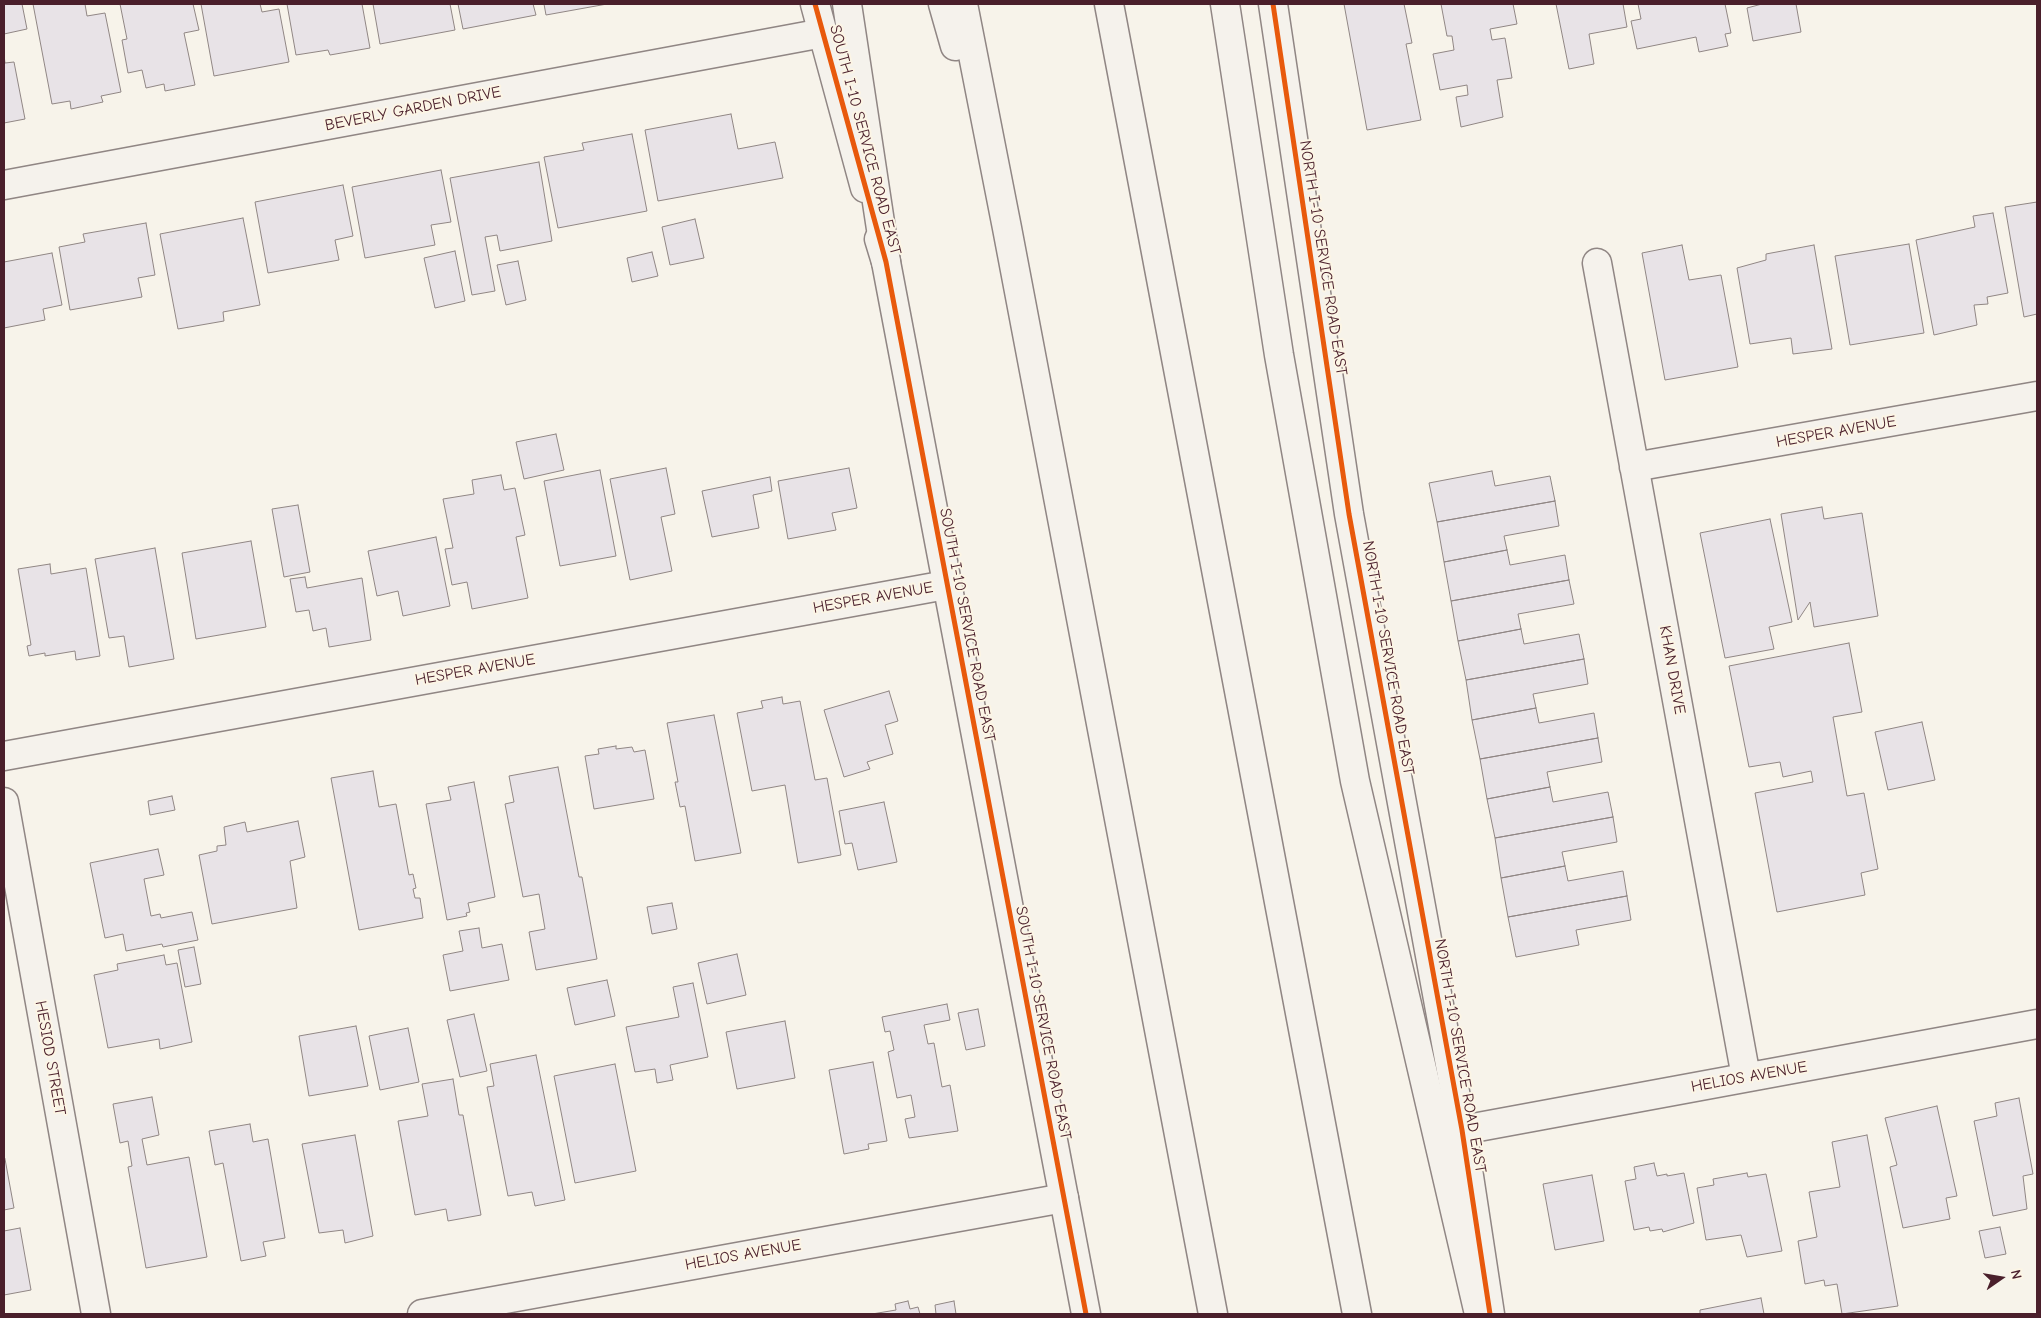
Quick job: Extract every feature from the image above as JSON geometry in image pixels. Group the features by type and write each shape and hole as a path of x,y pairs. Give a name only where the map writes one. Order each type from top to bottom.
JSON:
{"main road":[{"name":"SOUTH I-10 SERVICE ROAD EAST","path":"815,4 886,262 1086,1314"},
{"path":"847,4 886,262"},
{"path":"942,4 1007,228"},
{"path":"963,4 1213,1314"},
{"path":"980,4 1007,228"},
{"path":"1109,4 1357,1314"},
{"path":"1225,4 1279,356 1355,781 1479,1314"},
{"name":"NORTH I-10 SERVICE ROAD EAST","path":"1273,4 1349,514 1462,1130 1490,1314"},
{"name":"BEVERLY GARDEN DRIVE","path":"4,185 823,33"},
{"name":"KHAN DRIVE","path":"1597,263 1746,1077"},
{"name":"HESPER AVENUE","path":"1634,467 2037,396"},
{"name":"HESPER AVENUE","path":"4,756 946,585"},
{"name":"HESIOD STREET","path":"4,802 96,1314"},
{"name":"HELIOS AVENUE","path":"1462,1130 2037,1024"},
{"path":"1064,1198 1101,1314"},
{"name":"HELIOS AVENUE","path":"422,1314 1064,1198"}],"building":[{"path":"4,4 22,4 27,29 4,34"},
{"path":"33,4 85,4 87,16 105,13 121,92 101,96 103,102 71,109 70,101 52,104"},
{"path":"120,4 193,4 199,30 184,33 195,85 165,91 164,84 146,88 142,70 128,73 122,40 127,39"},
{"path":"201,4 260,4 262,12 279,9 289,62 214,76"},
{"path":"287,4 362,4 370,48 330,55 328,50 296,55"},
{"path":"373,4 450,4 455,30 380,44"},
{"path":"458,4 533,4 536,15 463,29"},
{"path":"544,4 607,4 546,15"},
{"path":"1344,4 1404,4 1412,43 1406,44 1421,120 1367,130"},
{"path":"1441,4 1513,4 1517,24 1490,29 1492,40 1505,38 1512,78 1497,80 1503,117 1461,127 1456,97 1468,95 1467,85 1440,90 1433,54 1454,50 1452,36 1447,36"},
{"path":"1556,4 1623,4 1627,27 1589,34 1594,64 1569,69"},
{"path":"1638,4 1725,4 1731,33 1725,34 1728,46 1699,52 1696,37 1637,49 1631,21 1641,19"},
{"path":"1762,4 1796,4 1801,32 1753,41 1747,8"},
{"path":"4,55 5,63 14,62 25,119 4,123"},
{"path":"731,114 738,149 775,142 783,178 658,201 645,130"},
{"path":"632,134 647,211 558,228 544,157 584,150 582,143"},
{"path":"539,162 552,241 500,251 497,235 485,237 495,291 472,295 450,178"},
{"path":"441,170 451,222 431,225 435,245 365,258 352,187"},
{"path":"343,185 353,236 335,240 339,260 268,273 255,202"},
{"path":"2037,202 2037,314 2024,317 2005,207"},
{"path":"1993,213 2008,293 1987,297 1988,304 1974,305 1977,325 1934,335 1916,240 1975,227 1973,216"},
{"path":"243,218 260,305 223,312 224,321 178,329 160,234"},
{"path":"695,219 704,258 670,265 662,227"},
{"path":"146,223 155,275 138,278 142,297 70,310 59,247 85,242 83,234"},
{"path":"1909,244 1924,333 1850,345 1835,256"},
{"path":"1682,245 1689,280 1721,275 1738,367 1665,380 1642,253"},
{"path":"1814,245 1832,349 1793,354 1791,338 1750,344 1737,268 1766,260 1766,254"},
{"path":"455,251 465,301 435,308 424,258"},
{"path":"652,252 658,276 632,282 627,258"},
{"path":"52,253 62,305 43,309 45,320 4,328 4,262"},
{"path":"518,261 526,300 506,305 497,265"},
{"path":"556,434 564,470 524,479 516,442"},
{"path":"666,468 675,514 661,517 672,571 630,580 610,479"},
{"path":"849,468 857,508 832,513 836,530 788,539 778,481"},
{"path":"600,470 616,556 560,566 544,481"},
{"path":"1492,471 1495,486 1550,476 1555,501 1437,522 1429,483"},
{"path":"501,475 504,490 515,488 525,535 516,537 528,598 472,609 467,582 452,585 445,549 453,548 443,499 474,494 472,480"},
{"path":"770,477 772,491 753,495 759,528 712,537 702,491"},
{"path":"1555,501 1559,526 1504,536 1507,550 1444,562 1437,522"},
{"path":"298,505 310,572 284,577 272,509"},
{"path":"1822,507 1824,519 1862,513 1878,616 1814,627 1810,602 1798,620 1781,514"},
{"path":"1770,519 1792,622 1769,627 1774,649 1725,658 1700,533"},
{"path":"436,537 450,606 403,616 398,591 377,596 368,551"},
{"path":"251,541 266,627 196,639 182,553"},
{"path":"155,548 174,659 129,667 124,636 109,638 95,559"},
{"path":"1507,550 1510,565 1565,555 1569,580 1451,601 1444,562"},
{"path":"50,564 51,574 86,568 100,656 76,660 75,651 45,656 45,653 29,656 27,646 31,645 18,569"},
{"path":"305,577 307,588 362,578 371,640 329,647 326,628 313,631 309,610 296,612 290,579"},
{"path":"1569,580 1574,604 1518,614 1521,629 1458,641 1451,601"},
{"path":"1521,629 1524,644 1579,634 1584,659 1466,680 1458,641"},
{"path":"1849,643 1862,712 1833,717 1847,796 1864,793 1878,869 1861,873 1865,895 1777,912 1755,793 1813,782 1811,771 1783,777 1780,762 1749,767 1729,666"},
{"path":"1584,659 1588,684 1533,694 1536,708 1472,720 1466,680"},
{"path":"889,691 898,721 885,725 893,754 867,762 870,769 844,777 824,710"},
{"path":"782,697 783,704 800,701 815,780 827,778 841,855 798,863 785,785 752,791 737,713 763,708 761,701"},
{"path":"1536,708 1539,723 1594,713 1598,738 1480,759 1472,720"},
{"path":"714,715 741,853 695,861 685,806 680,807 675,782 678,782 667,723"},
{"path":"1922,722 1935,780 1888,790 1875,732"},
{"path":"1598,738 1602,762 1547,772 1550,787 1487,799 1480,759"},
{"path":"616,746 616,749 632,747 634,752 645,750 654,799 594,809 585,756 599,754 598,749"},
{"path":"558,767 579,877 582,877 597,959 536,970 529,932 545,929 539,894 523,897 505,804 514,802 509,776"},
{"path":"373,771 379,807 396,804 409,875 413,874 416,888 413,889 415,898 420,898 423,918 359,930 331,778"},
{"path":"474,782 495,897 468,903 470,912 466,913 467,916 447,920 426,804 451,800 448,787"},
{"path":"1550,787 1553,802 1608,792 1613,817 1495,838 1487,799"},
{"path":"172,796 175,810 150,815 148,801"},
{"path":"884,802 897,862 858,870 852,843 845,844 839,811"},
{"path":"1613,817 1617,842 1562,852 1565,866 1501,878 1495,838"},
{"path":"298,821 305,857 290,861 297,908 212,924 199,855 217,851 217,846 226,845 224,827 245,822 247,832"},
{"path":"158,849 164,875 144,879 151,916 160,914 161,918 192,912 198,940 163,947 162,944 126,951 123,934 105,938 90,863"},
{"path":"1565,866 1568,881 1623,871 1627,896 1508,917 1501,878"},
{"path":"1627,896 1631,920 1576,930 1579,945 1516,957 1508,917"},
{"path":"672,903 677,929 652,934 647,907"},
{"path":"479,928 482,948 502,944 509,980 450,991 443,955 463,951 459,931"},
{"path":"194,947 201,984 185,987 178,950"},
{"path":"737,954 746,995 707,1004 698,963"},
{"path":"164,955 166,965 177,963 192,1042 160,1049 159,1039 108,1048 94,975 118,970 117,964"},
{"path":"607,980 615,1016 575,1025 567,988"},
{"path":"693,983 708,1057 670,1065 673,1080 657,1083 655,1069 635,1072 626,1027 679,1017 673,987"},
{"path":"947,1004 950,1020 924,1025 928,1044 934,1043 942,1087 950,1085 958,1131 909,1138 905,1119 915,1117 911,1095 897,1098 888,1052 894,1050 890,1031 885,1032 882,1017"},
{"path":"978,1009 985,1046 966,1050 958,1013"},
{"path":"474,1014 487,1071 460,1077 447,1020"},
{"path":"785,1021 795,1078 737,1089 726,1032"},
{"path":"356,1026 368,1086 309,1096 299,1036"},
{"path":"408,1028 419,1082 380,1090 369,1036"},
{"path":"536,1055 565,1200 535,1206 532,1192 508,1196 487,1087 494,1086 490,1064"},
{"path":"873,1062 887,1141 868,1144 869,1149 844,1154 829,1070"},
{"path":"615,1064 636,1171 575,1183 554,1076"},
{"path":"453,1079 459,1115 463,1115 481,1215 448,1221 446,1209 415,1215 398,1121 428,1116 422,1084"},
{"path":"152,1097 159,1135 142,1139 147,1165 189,1157 207,1257 146,1268 128,1167 132,1166 128,1141 120,1143 113,1104"},
{"path":"2019,1098 2033,1174 2023,1176 2027,1209 1993,1216 1974,1121 1997,1116 1995,1103"},
{"path":"1937,1106 1957,1196 1946,1198 1950,1219 1903,1228 1890,1167 1897,1165 1885,1118"},
{"path":"250,1124 253,1142 268,1139 285,1238 263,1242 266,1256 241,1261 223,1163 215,1165 209,1131"},
{"path":"355,1135 373,1236 345,1243 343,1230 319,1233 302,1144"},
{"path":"1867,1135 1898,1306 1842,1314 1837,1284 1825,1286 1824,1280 1805,1284 1798,1241 1817,1237 1809,1192 1840,1187 1832,1142"},
{"path":"4,1160 14,1208 4,1210"},
{"path":"1654,1163 1657,1176 1684,1173 1694,1223 1663,1232 1662,1229 1650,1231 1649,1227 1634,1230 1625,1181 1636,1179 1634,1167"},
{"path":"1747,1173 1748,1177 1766,1174 1782,1251 1747,1257 1741,1235 1706,1240 1697,1188 1714,1185 1713,1179"},
{"path":"1592,1175 1604,1241 1555,1250 1543,1184"},
{"path":"2000,1227 2006,1254 1985,1258 1979,1231"},
{"path":"20,1228 31,1290 4,1295 4,1231"},
{"path":"1761,1298 1764,1314 1700,1314 1700,1310"},
{"path":"908,1301 910,1309 918,1307 920,1314 872,1314 896,1310 895,1304"},
{"path":"954,1301 956,1314 936,1314 935,1305"}],"cycle path":[{"path":"815,4 886,262 1086,1314"},
{"path":"1273,4 1349,514 1462,1130 1490,1314"}]}
